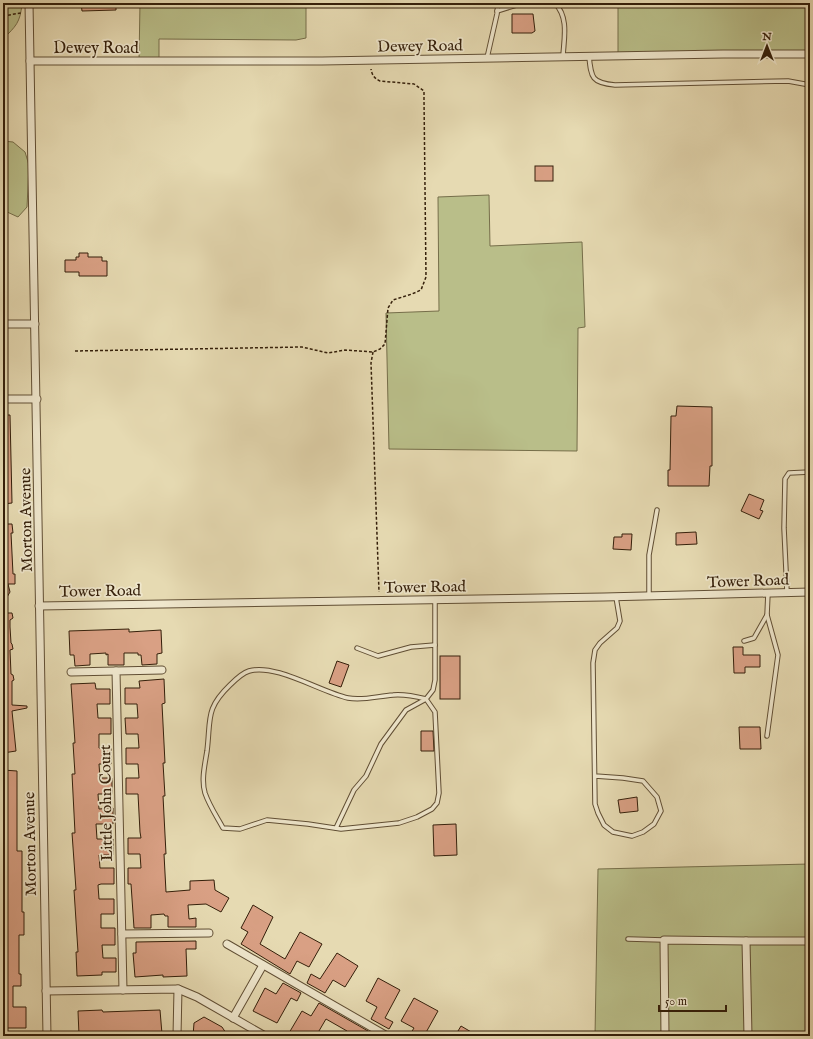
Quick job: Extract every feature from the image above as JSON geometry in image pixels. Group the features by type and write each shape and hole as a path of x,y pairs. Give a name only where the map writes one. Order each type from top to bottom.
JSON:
{"street":[{"name":"Morton Avenue","path":"29,3 47,1036"},
{"name":"Dewey Road","path":"30,61 196,62 563,56 810,54"},
{"path":"3,324 35,324"},
{"path":"3,399 36,399"},
{"name":"Tower Road","path":"40,606 616,597 810,592"},
{"path":"71,672 162,670"},
{"name":"Little John Court","path":"116,671 122,990"},
{"path":"122,934 210,933"},
{"path":"665,1036 664,940 810,941"},
{"path":"746,941 748,1036"},
{"path":"227,944 387,1036"},
{"path":"233,1018 263,965"},
{"path":"46,991 178,989 197,997 265,1036"},
{"path":"177,1036 178,989"}],"lane":[{"path":"487,58 498,3"},
{"path":"497,11 523,3"},
{"path":"555,3 564,18 565,29 563,56"},
{"path":"588,56 590,70 598,82 602,84 615,85 788,81 810,84"},
{"path":"787,592 784,528 785,479 789,474 810,472"},
{"path":"649,596 649,555 656,510"},
{"path":"767,736 778,655 767,615 768,593"},
{"path":"595,776 643,781 658,797 661,811 654,824 643,832 632,836 613,832 604,826 595,804 593,664 595,650 600,643 617,628 620,621 616,597"},
{"path":"336,828 346,804 354,790 366,776 381,744 406,710 426,699 433,690 435,599"},
{"path":"744,641 754,638 767,615"},
{"path":"357,648 378,656 411,647 435,645"},
{"path":"257,670 286,675 347,698 366,698 407,694 426,699 434,712 436,724 439,793 437,803 432,809 417,817 399,823 336,828 267,820 240,829 222,828 205,793 204,773 208,725 213,706 217,700 233,682 244,673 257,670"},
{"path":"628,938 664,940"}],"path":[{"path":"3,16 30,11"},
{"path":"75,351 302,347 328,353 345,350 373,352 380,349 385,344 388,308 393,300 421,290 424,286 426,278 424,91 414,84 387,82 375,79 372,75 372,59"},
{"path":"373,352 371,363 379,600"}],"green space":[{"path":"3,3 22,4 17,24 3,39"},
{"path":"140,3 306,3 306,38 296,40 159,39 159,62 139,61"},
{"path":"618,3 810,3 810,55 618,56"},
{"path":"3,141 13,142 25,152 29,165 27,207 18,217 5,211 3,212"},
{"path":"489,195 490,246 582,242 585,327 578,328 577,451 389,449 386,313 439,311 438,197"},
{"path":"810,864 810,1036 595,1036 598,869"}],"building":[{"path":"81,3 116,3 116,10 82,11"},
{"path":"512,14 533,14 535,31 532,33 512,33"},
{"path":"535,166 553,166 553,181 535,181"},
{"path":"79,253 88,253 88,257 102,257 102,261 107,261 107,276 79,276 79,272 65,272 65,260 76,260 76,257 79,257"},
{"path":"677,406 712,407 712,466 710,466 709,486 668,486 668,470 670,470 671,416 676,416"},
{"path":"3,415 10,415 12,503 3,504"},
{"path":"749,494 764,500 760,510 763,511 759,519 741,511"},
{"path":"3,524 12,524 13,574 15,574 15,584 8,584 10,592 3,604"},
{"path":"696,532 697,544 676,545 676,533"},
{"path":"622,534 632,534 631,550 613,549 614,537 622,537"},
{"path":"3,613 12,613 13,618 10,620 11,643 13,649 10,650 11,674 13,675 14,680 12,681 12,705 27,706 27,708 12,711 16,751 3,753"},
{"path":"129,629 129,632 161,630 162,653 157,654 157,664 142,665 141,655 138,655 138,653 124,653 124,665 108,665 108,654 106,655 106,653 90,654 90,665 75,666 74,655 70,655 69,631"},
{"path":"733,647 743,647 743,655 760,655 760,667 745,667 745,673 734,673"},
{"path":"440,656 460,656 460,699 440,699"},
{"path":"337,661 349,665 341,687 329,683"},
{"path":"164,679 165,703 162,704 165,763 163,763 165,796 163,796 166,892 190,890 190,881 214,880 215,890 229,898 221,912 206,904 188,905 189,919 196,918 196,927 168,927 168,916 165,916 164,914 151,915 151,928 134,928 131,884 128,884 128,868 141,868 140,854 128,854 128,838 141,838 138,794 126,794 126,778 139,778 138,764 126,764 126,748 139,748 138,734 126,734 125,718 138,718 137,704 125,704 125,688 140,688 139,681"},
{"path":"95,683 96,689 110,689 110,704 97,704 98,718 111,718 111,734 99,734 99,748 111,748 111,764 99,764 100,778 112,778 112,794 98,794 99,809 113,808 113,824 96,824 97,839 113,839 113,855 99,855 100,868 114,868 114,884 98,885 99,899 114,899 114,914 101,914 101,928 115,928 115,945 102,945 103,958 116,958 116,972 102,972 102,975 77,976 76,952 78,952 74,890 76,890 72,833 75,833 72,774 75,774 73,743 75,743 71,684"},
{"path":"739,727 760,727 761,749 740,749"},
{"path":"421,731 433,731 434,751 421,751"},
{"path":"3,770 17,771 17,851 22,851 22,912 24,912 24,935 19,935 19,974 21,974 21,986 13,986 13,1007 26,1007 26,1028 3,1028"},
{"path":"637,797 638,811 620,813 618,800"},
{"path":"456,824 457,855 434,856 433,825"},
{"path":"253,905 273,917 260,944 285,959 300,932 322,944 309,967 297,961 290,974 241,944 248,932 241,928"},
{"path":"196,941 196,949 186,949 187,976 163,977 163,975 135,977 133,953 136,953 136,942"},
{"path":"337,953 358,966 345,987 333,980 325,993 307,983 311,974 320,979"},
{"path":"378,978 400,990 385,1018 393,1022 389,1029 371,1019 377,1007 366,1001"},
{"path":"283,983 301,993 297,1001 291,998 277,1023 253,1011 265,988 276,994"},
{"path":"414,998 438,1011 424,1036 409,1036 414,1028 401,1021"},
{"path":"319,1003 368,1031 365,1036 345,1036 347,1031 326,1019 316,1036 295,1036 289,1033 302,1011 311,1016"},
{"path":"102,1010 103,1012 160,1010 162,1034 110,1036 109,1033 79,1035 78,1011"},
{"path":"204,1017 222,1027 228,1036 193,1036 194,1023"},
{"path":"461,1026 478,1036 455,1036"}]}
